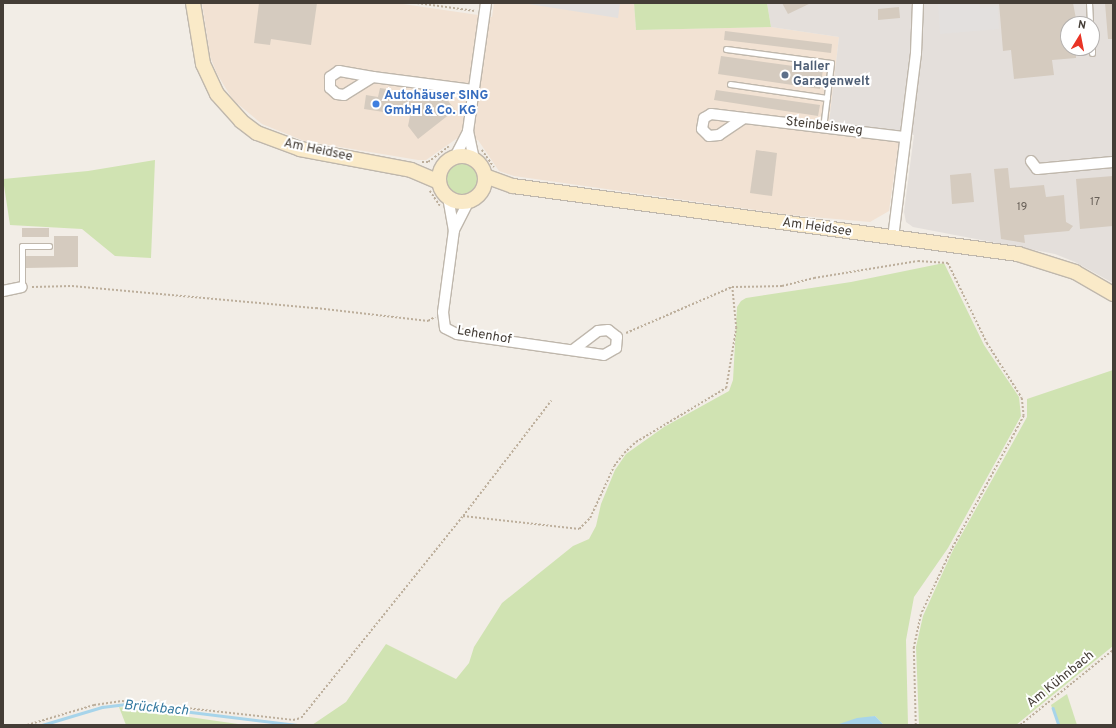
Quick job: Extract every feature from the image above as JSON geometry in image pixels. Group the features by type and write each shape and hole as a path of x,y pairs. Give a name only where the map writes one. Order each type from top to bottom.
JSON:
{"main road":[{"name":"Am Heidsee","path":"193,3 203,64 217,94 241,121 257,133 300,149 415,166 442,168"},
{"path":"454,150 474,159 483,169 485,176 482,192 469,201 458,202 434,187 442,168 454,150"},
{"name":"Am Heidsee","path":"415,166 434,187"},
{"name":"Am Heidsee","path":"485,176 513,186 1018,254 1075,272 1113,294"},
{"name":"Am Heidsee","path":"482,192 513,186"}],"street":[{"path":"893,238 904,137 916,53 918,3"},
{"path":"474,159 468,131 485,8"},
{"path":"373,77 473,90"},
{"name":"Steinbeisweg","path":"744,118 904,137"},
{"path":"454,150 468,131"},
{"path":"1031,161 1037,169 1113,162"},
{"name":"Lehenhof","path":"448,197 454,230 443,312 445,328 457,334 604,355 616,348 617,337"},
{"name":"Lehenhof","path":"454,230 469,201"},
{"path":"3,291 22,287"},
{"path":"573,350 598,331 608,330 617,337"}],"lane":[{"path":"1089,3 1090,16"},
{"path":"726,49 831,63 823,128"},
{"path":"730,84 827,98"},
{"path":"22,287 22,246 49,246"}],"path":[{"path":"417,3 485,8"},
{"path":"415,166 428,163 454,150"},
{"path":"434,187 443,211"},
{"path":"617,337 732,287 782,286 814,278 918,261 948,263 987,343 1022,398 1024,416 952,549 920,615 914,647 916,725"},
{"path":"22,287 93,289 316,308 428,321 435,317 436,311"},
{"path":"463,516 579,529 590,518 614,466 624,453 636,442 726,388 736,328 732,287"},
{"path":"27,725 94,705 122,701 293,720 301,718 463,516 551,401"},
{"name":"Am Kühnbach","path":"1020,725 1113,650"}],"shaded area":[{"path":"202,3 396,3 492,17 494,3 634,3 636,30 771,27 839,37 829,123 900,133 889,211 870,222 790,215 514,176 499,171 478,140 459,137 426,160 418,160 304,141 262,124 233,100 217,74 210,56"},
{"path":"522,3 620,3 618,18"},
{"path":"767,3 1113,3 1113,283 1075,262 1055,254 913,227 906,222 904,212 914,135 829,123 839,37 771,27"},
{"path":"938,3 979,3 980,8 998,6 999,29 940,34"}],"green space":[{"path":"634,3 767,3 771,27 636,30"},
{"path":"155,160 151,258 115,256 82,229 10,225 3,179 88,171"},
{"path":"461,163 473,168 478,180 473,192 461,197 449,192 444,180 449,168"},
{"path":"944,263 984,345 1019,397 1021,416 948,548 914,597 906,640 908,725 884,725 875,716 836,725 312,725 346,702 386,644 456,679 469,663 474,647 502,603 573,546 589,539 596,526 601,504 615,470 626,454 664,427 729,391 733,380 737,307 741,301 746,298 851,282"},
{"path":"1113,370 1113,646 1016,725 919,725 916,647 923,616 953,550 1027,417 1027,399"},
{"path":"1067,694 1077,725 1058,725 1051,705"},
{"path":"119,707 245,725 126,725"}],"water":[{"path":"875,716 884,725 836,725 857,718"}],"building":[{"path":"259,3 317,3 311,45 271,39 270,45 254,43"},
{"path":"782,3 811,3 788,14"},
{"path":"999,3 1073,3 1075,16 1060,16 1060,56 1076,56 1076,58 1052,60 1054,75 1014,79 1011,50 1003,51"},
{"path":"1105,3 1113,3 1113,39 1108,39"},
{"path":"899,7 900,18 878,20 878,9"},
{"path":"725,31 832,44 831,53 724,40"},
{"path":"721,56 823,70 820,89 718,74"},
{"path":"380,88 446,98 455,110 418,139 408,126 410,116 364,109 366,95 378,97"},
{"path":"716,90 820,105 818,116 714,100"},
{"path":"756,150 777,153 772,196 750,193"},
{"path":"1008,168 1010,188 1044,185 1046,197 1064,195 1066,222 1073,226 1069,231 1024,235 1025,243 1001,239 994,169"},
{"path":"971,173 974,202 952,204 950,175"},
{"path":"1113,176 1113,226 1080,229 1076,179"},
{"path":"22,228 49,228 49,237 22,237"},
{"path":"54,236 78,236 78,267 26,268 26,256 54,256"}],"waterway":[{"name":"Brückbach","path":"42,725 102,707 126,704 297,725"},
{"path":"1053,708 1059,725"}],"place":[{"name":"Haller Garagenwelt","path":"785,75"},
{"name":"Autohäuser SING GmbH & Co. KG","path":"376,104"}]}
